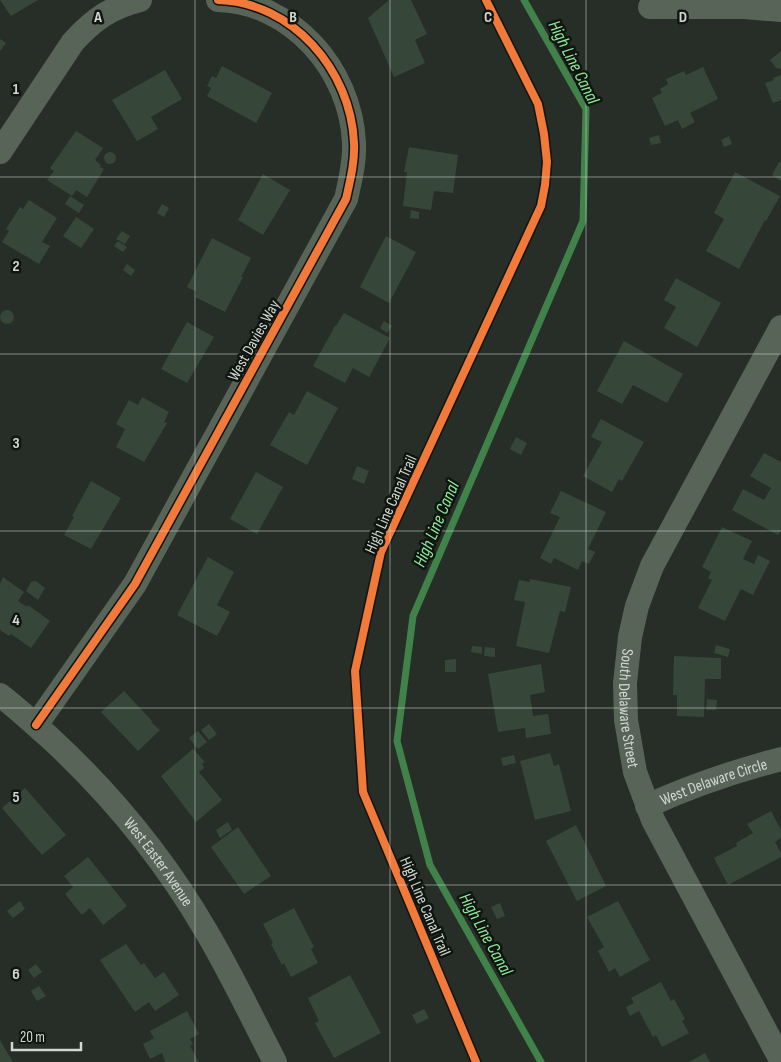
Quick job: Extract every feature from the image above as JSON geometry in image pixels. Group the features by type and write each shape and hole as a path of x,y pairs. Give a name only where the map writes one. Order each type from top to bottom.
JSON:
{"street":[{"path":"0,152 73,42 86,28 106,12 140,0"},
{"name":"West Davies Way","path":"36,725 135,584 346,199 353,165 354,142 350,110 329,63 310,41 294,27 272,14 234,0 218,0"},
{"path":"650,7 744,7 781,10"},
{"name":"South Delaware Street","path":"781,327 652,566 637,606 630,637 626,674 626,720 635,772 647,806 781,1060"},
{"name":"West Easter Avenue","path":"0,695 66,752 113,800 139,832 179,887 207,932 274,1062"},
{"name":"West Delaware Circle","path":"647,806 732,772 781,759"}],"building":[{"path":"0,0 38,0 11,16"},
{"path":"389,0 411,0 427,34 415,40 425,63 394,77 368,18"},
{"path":"0,39 6,43 0,51"},
{"path":"781,51 781,69 776,68 770,60"},
{"path":"222,66 272,93 256,123 207,96 211,88 207,86 212,76 216,78"},
{"path":"703,67 718,99 690,113 695,122 682,129 678,120 665,126 652,98 662,93 660,89 668,84 666,79 684,71 686,75"},
{"path":"165,70 182,99 151,117 158,129 137,141 112,100"},
{"path":"781,75 781,100 773,103 765,83"},
{"path":"76,131 103,148 95,160 104,169 87,197 76,190 72,196 47,180 54,171 50,168"},
{"path":"659,135 661,143 651,145 649,138"},
{"path":"729,136 732,144 724,147 721,140"},
{"path":"409,147 458,155 453,193 434,191 431,210 403,206 407,172 404,172"},
{"path":"108,152 112,152 116,158 112,164 108,164 104,160 104,156"},
{"path":"779,162 781,163 781,181 772,175"},
{"path":"735,172 780,196 739,269 706,251 724,219 714,213"},
{"path":"263,174 290,190 263,235 238,220"},
{"path":"70,196 84,205 79,213 65,204"},
{"path":"29,200 57,218 42,242 50,246 39,264 2,242 9,231 6,229 20,207 23,209"},
{"path":"162,204 169,208 164,217 157,213"},
{"path":"411,210 419,212 419,219 410,218"},
{"path":"76,217 94,229 81,248 63,236"},
{"path":"122,231 130,236 125,244 116,239"},
{"path":"386,236 416,252 389,303 360,287"},
{"path":"212,238 251,258 225,312 195,297 197,292 187,287"},
{"path":"118,241 127,247 123,252 114,246"},
{"path":"127,264 135,270 131,276 123,270"},
{"path":"676,278 721,303 697,347 664,328 676,307 664,300"},
{"path":"7,310 12,312 14,317 12,322 7,324 2,322 0,317 2,312"},
{"path":"344,313 390,338 369,377 353,368 345,383 313,366"},
{"path":"384,321 392,326 387,333 380,328"},
{"path":"187,322 214,337 187,383 161,369"},
{"path":"624,341 683,374 667,403 633,385 622,404 597,391"},
{"path":"307,391 338,408 307,465 270,445 289,412 294,415"},
{"path":"142,397 169,412 164,422 167,423 144,462 116,447 125,429 116,424 129,400 138,405"},
{"path":"601,419 644,442 622,481 619,479 612,492 583,476 602,442 591,437"},
{"path":"516,437 527,443 521,455 510,449"},
{"path":"764,453 781,462 781,531 778,535 732,510 743,489 764,500 771,488 750,476"},
{"path":"357,466 369,471 364,484 352,479"},
{"path":"256,472 283,487 257,534 230,519"},
{"path":"91,481 121,498 91,549 64,535"},
{"path":"561,491 606,512 588,549 595,552 589,564 582,561 578,570 554,558 551,564 540,558 560,517 550,513"},
{"path":"722,527 752,541 743,559 754,564 758,555 770,561 753,595 741,589 725,621 698,608 712,580 708,578 711,572 702,567"},
{"path":"208,557 234,572 217,605 230,612 217,636 177,615"},
{"path":"3,577 24,592 18,601 27,607 28,605 50,621 31,648 11,634 9,636 0,630 0,584"},
{"path":"530,579 571,587 565,612 560,611 549,653 516,646 525,602 514,600 519,580 530,582"},
{"path":"36,581 45,588 38,600 26,591 31,582"},
{"path":"716,645 730,649 728,657 714,653"},
{"path":"472,646 482,647 482,654 471,652"},
{"path":"485,647 495,648 495,657 484,656"},
{"path":"674,656 721,658 721,679 705,679 704,717 677,716 677,695 673,695"},
{"path":"456,659 456,672 445,672 445,660"},
{"path":"541,664 545,692 530,695 533,716 548,714 551,734 526,738 525,728 498,732 488,674"},
{"path":"124,691 160,730 138,751 101,712"},
{"path":"707,699 717,700 716,710 706,710"},
{"path":"209,724 217,734 209,740 201,730"},
{"path":"198,731 207,742 198,749 189,738"},
{"path":"193,749 205,762 202,764 204,768 199,772 222,800 196,822 161,776"},
{"path":"550,753 554,766 559,764 571,811 535,820 520,761"},
{"path":"514,755 516,763 503,766 501,758"},
{"path":"25,788 66,835 42,855 2,808"},
{"path":"771,811 781,830 781,838 775,842 781,857 728,885 714,858 737,846 736,843 753,833 747,824"},
{"path":"228,822 232,830 220,838 216,830"},
{"path":"576,825 606,886 577,901 546,841"},
{"path":"238,827 271,876 244,894 211,847"},
{"path":"88,857 127,906 103,925 90,908 82,915 65,894 73,887 64,876"},
{"path":"20,901 25,909 13,918 7,911"},
{"path":"618,901 650,960 620,977 615,968 609,972 598,951 604,947 587,917"},
{"path":"500,903 505,916 497,919 491,907"},
{"path":"294,908 314,947 311,949 318,963 291,977 284,963 282,965 263,924"},
{"path":"126,944 141,965 144,963 155,978 164,972 179,995 155,1011 149,1002 135,1012 100,960"},
{"path":"36,964 42,972 34,978 28,970"},
{"path":"350,975 381,1033 334,1058 315,1023 319,1021 308,998"},
{"path":"661,982 671,1001 674,999 685,1019 682,1021 689,1033 662,1047 656,1035 653,1037 639,1011 630,1016 626,1007 634,1003 631,998"},
{"path":"39,986 46,996 37,1001 31,991"},
{"path":"424,1009 429,1018 417,1024 412,1015"},
{"path":"187,1011 199,1034 190,1039 193,1044 190,1046 199,1062 165,1062 162,1053 150,1059 143,1044 154,1038 150,1031"},
{"path":"0,1040 13,1062 0,1062"},
{"path":"705,1053 710,1062 689,1062"}],"waterway":[{"name":"High Line Canal","path":"524,0 586,109 583,221 413,616 397,741 430,865 541,1062"}],"cycle path":[{"path":"36,725 135,584 346,199 351,178 354,143 350,116 342,90 329,66 313,45 293,27 270,13 245,4 218,0"},
{"name":"High Line Canal Trail","path":"476,1062 363,792 355,671 381,552 541,206 547,162 538,104 486,0"}]}
